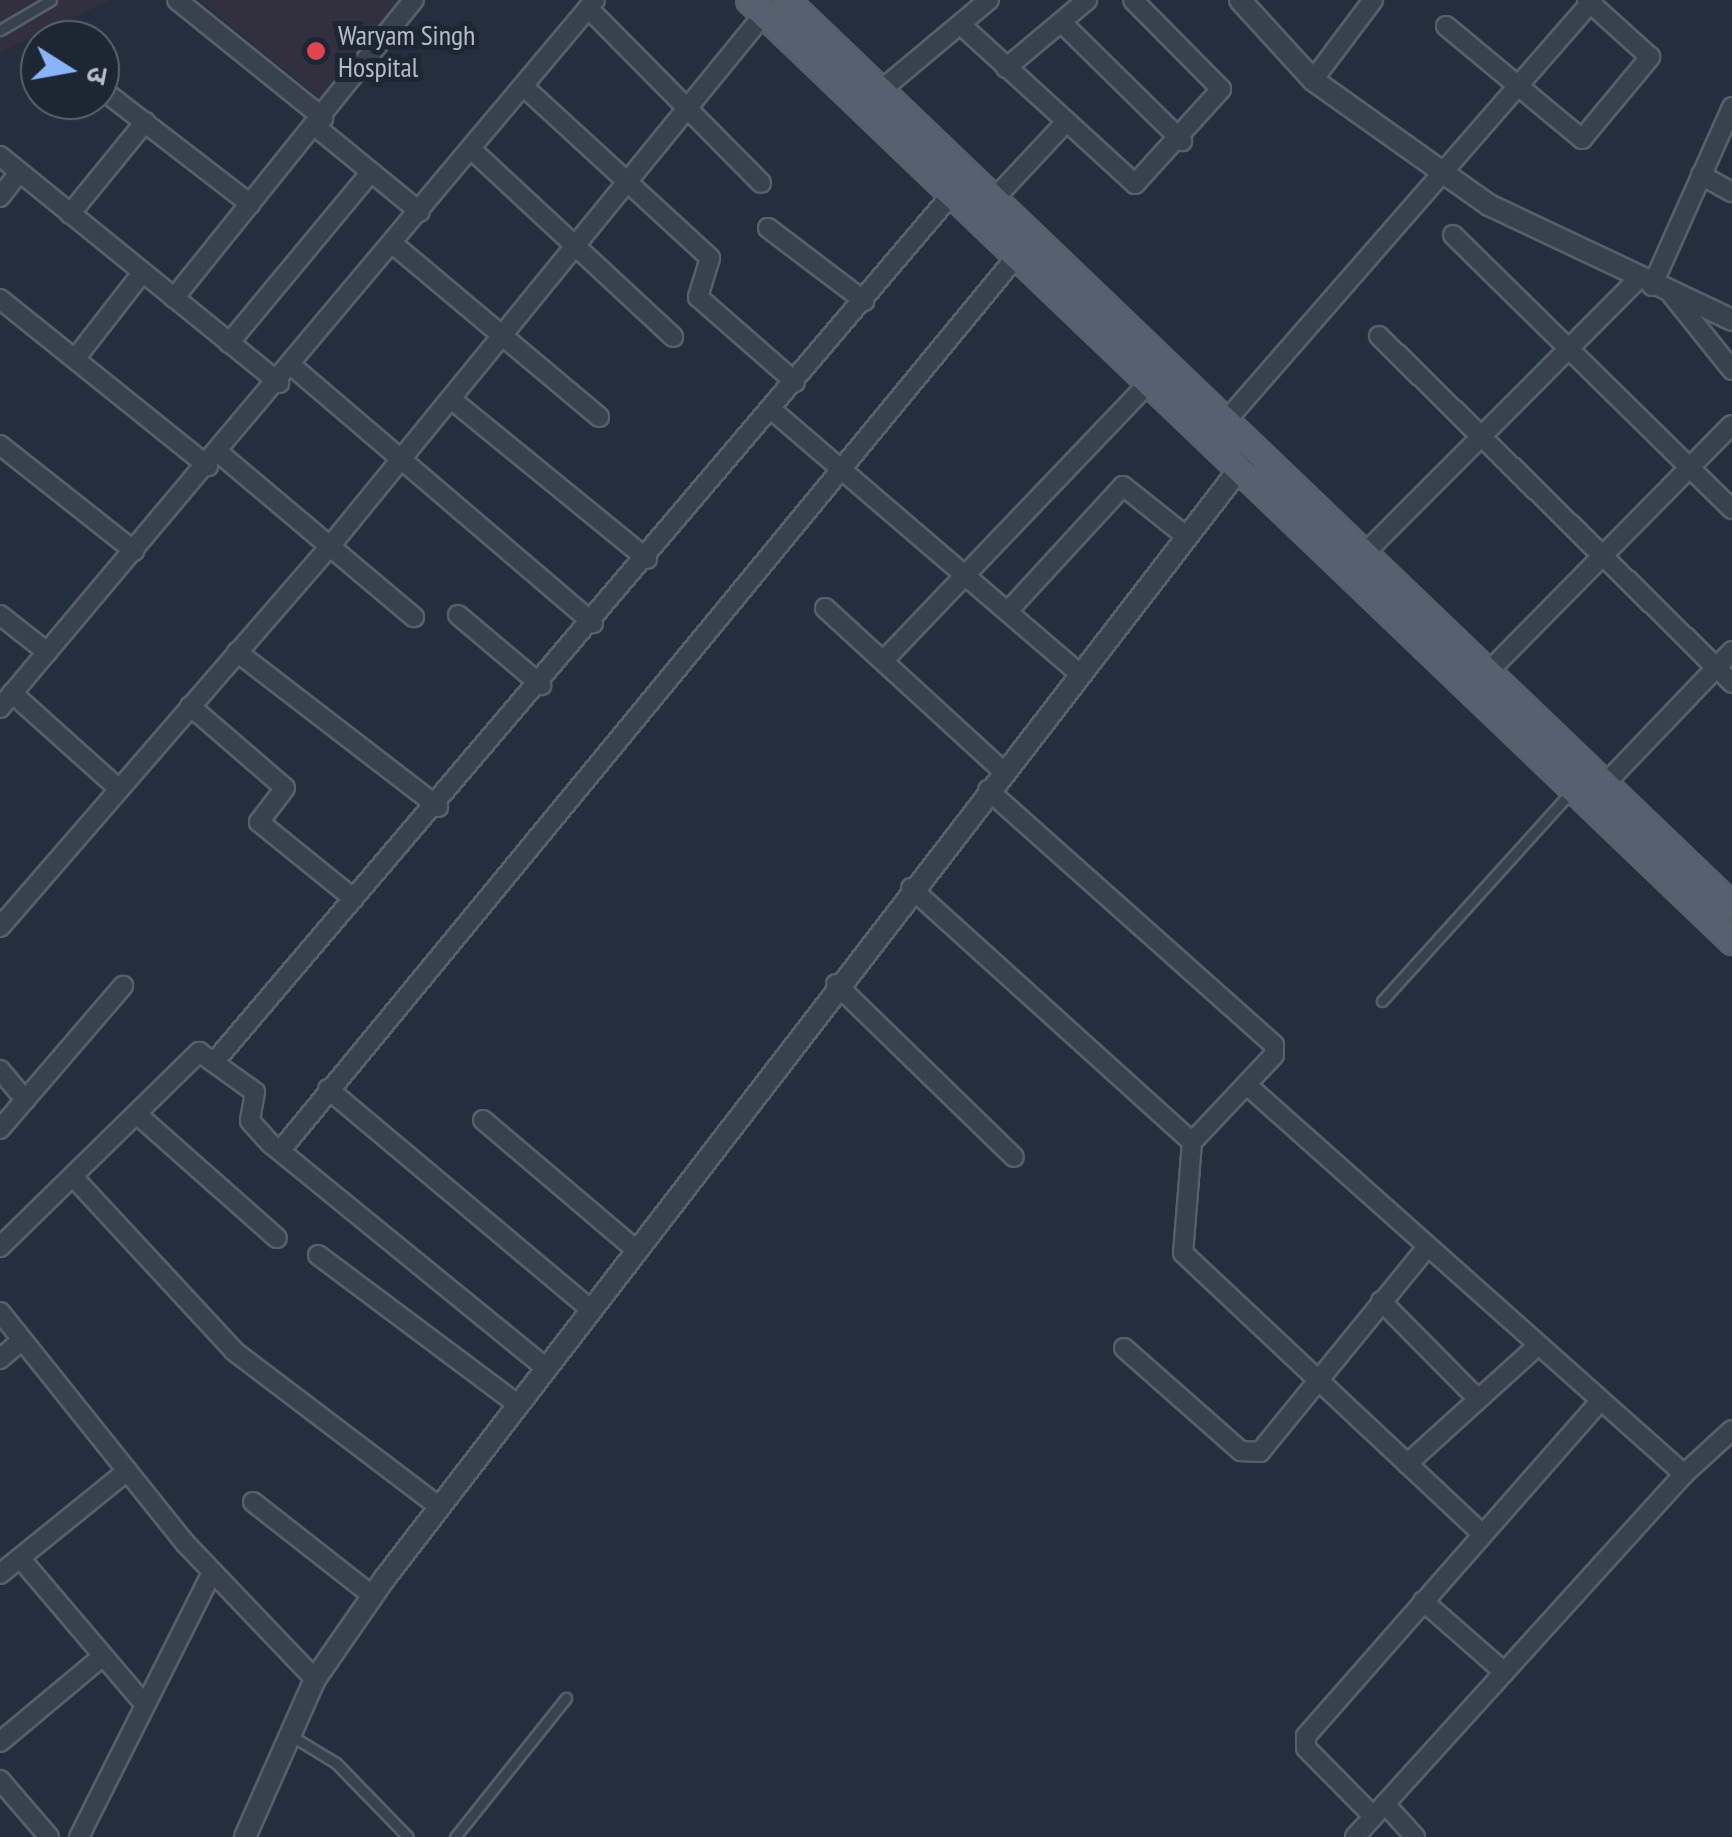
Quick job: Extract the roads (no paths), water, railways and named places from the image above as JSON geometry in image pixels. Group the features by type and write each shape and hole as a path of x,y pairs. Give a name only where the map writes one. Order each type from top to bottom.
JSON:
{"main road":[{"path":"767,5 880,91 1225,422 1247,460 1574,789 1732,941"},
{"path":"767,5 952,194 1149,382 1364,554 1732,906"}],"street":[{"path":"177,0 420,212"},
{"path":"174,298 319,123 414,0"},
{"path":"880,91 989,0"},
{"path":"1006,68 1087,0"},
{"path":"960,24 1135,184 1182,140 1222,89 1133,0"},
{"path":"1240,0 1313,80 1442,174 1644,283 1732,320"},
{"path":"1313,80 1373,0"},
{"path":"1225,422 1517,88 1590,1 1650,57 1588,135 1573,136 1517,88 1446,26"},
{"path":"0,708 278,383 591,4 762,183"},
{"path":"0,926 330,545 688,109 767,5"},
{"path":"1061,22 1182,140"},
{"path":"523,86 625,186 710,258 698,297 796,382"},
{"path":"120,103 250,204"},
{"path":"1364,554 1568,349 1644,283 1701,176 1732,107"},
{"path":"70,214 144,122"},
{"path":"992,200 1065,122"},
{"path":"471,149 673,337"},
{"path":"0,156 278,383"},
{"path":"229,344 370,172"},
{"path":"0,197 19,173"},
{"path":"1701,176 1732,192"},
{"path":"216,1060 438,807 952,194"},
{"path":"768,228 864,301"},
{"path":"1454,235 1732,510"},
{"path":"393,244 600,416"},
{"path":"280,1151 1016,256"},
{"path":"75,360 142,273"},
{"path":"1672,295 1732,370"},
{"path":"0,299 75,360 330,545 414,617"},
{"path":"1379,336 1732,683"},
{"path":"292,366 593,623"},
{"path":"885,659 1149,382"},
{"path":"451,399 647,559"},
{"path":"772,410 967,573 1080,674"},
{"path":"1488,672 1732,425"},
{"path":"0,444 134,552"},
{"path":"245,1837 316,1679 438,1506 836,984 1247,460"},
{"path":"1008,610 1123,486 1187,537"},
{"path":"825,608 1003,771"},
{"path":"458,614 541,685"},
{"path":"0,615 47,652"},
{"path":"1605,784 1732,651"},
{"path":"237,652 438,807"},
{"path":"12,693 118,788"},
{"path":"190,706 284,788 259,822 354,899"},
{"path":"988,790 1274,1045 1248,1086 1192,1142 1182,1253 1482,1534"},
{"path":"911,888 1192,1142"},
{"path":"836,984 1014,1157"},
{"path":"0,1129 123,986"},
{"path":"0,1247 139,1116 194,1053 216,1060 258,1097 250,1121 280,1151 542,1365"},
{"path":"0,1070 25,1100"},
{"path":"1248,1086 1535,1348 1684,1474"},
{"path":"328,1089 588,1308"},
{"path":"139,1116 277,1238"},
{"path":"482,1120 634,1248"},
{"path":"75,1179 234,1351 438,1506"},
{"path":"1124,1348 1250,1454 1425,1250"},
{"path":"318,1255 516,1403"},
{"path":"1381,1302 1478,1399"},
{"path":"0,1312 212,1572 316,1679"},
{"path":"0,1359 22,1341"},
{"path":"1407,1464 1535,1348"},
{"path":"1415,1837 1304,1742 1599,1402"},
{"path":"1355,1837 1684,1474 1732,1430"},
{"path":"0,1574 127,1471"},
{"path":"253,1502 373,1596"},
{"path":"20,1558 145,1705"},
{"path":"79,1837 212,1572"},
{"path":"1423,1601 1504,1672"},
{"path":"0,1742 103,1656"},
{"path":"0,1780 49,1837"}],"lane":[{"path":"0,30 51,0"},
{"path":"1382,1000 1574,789"},
{"path":"454,1837 566,1698"},
{"path":"290,1735 336,1763 408,1837"}],"place":[{"name":"Waryam Singh Hospital","path":"316,51"}]}
